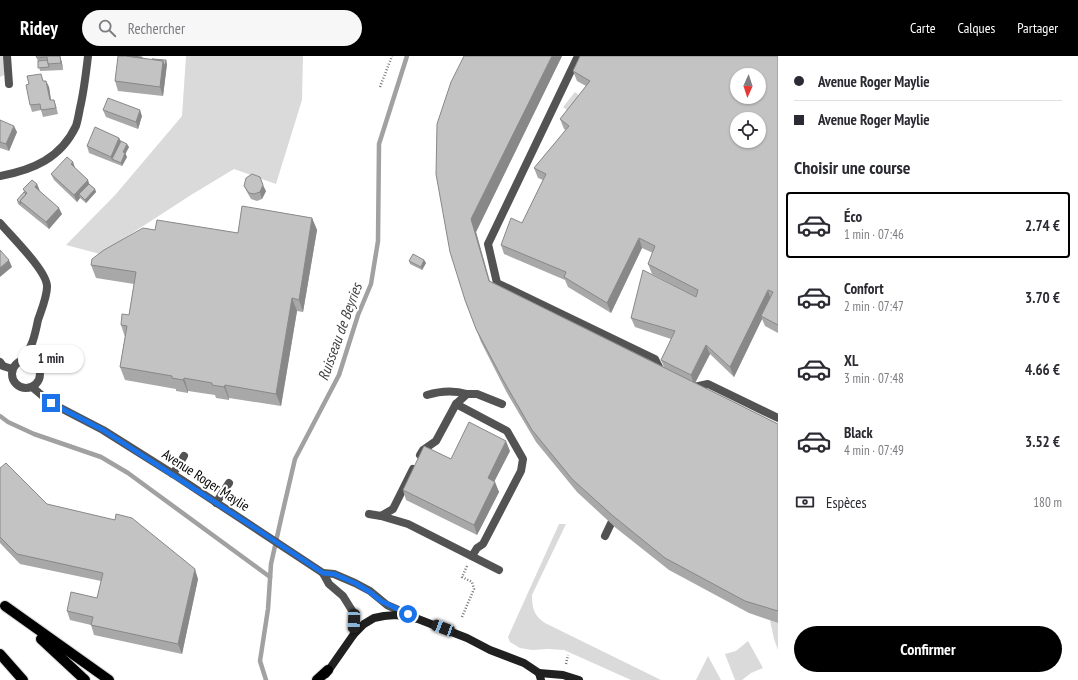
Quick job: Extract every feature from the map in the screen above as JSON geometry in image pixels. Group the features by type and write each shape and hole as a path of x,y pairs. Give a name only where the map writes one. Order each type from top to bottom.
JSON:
{"main road":[{"path":"3,603 85,680"},
{"path":"3,603 109,680"},
{"path":"0,654 23,680"},
{"path":"317,680 328,670"}],"street":[{"path":"7,56 9,84"},
{"path":"0,176 29,169 52,158 65,144 76,125 88,56"},
{"path":"578,56 488,244 496,283 655,360 661,371 672,377"},
{"path":"0,223 44,275 47,287 29,352 23,360 14,365 12,369 12,379 18,387 28,389 39,381 40,372 36,364 32,361 23,360"},
{"path":"0,362 3,366 12,369"},
{"path":"683,382 694,388 708,384 778,418"},
{"name":"Avenue Roger Maylie","path":"32,387 51,403 103,430 173,474 323,573 329,584 344,596 353,612 354,634"},
{"path":"427,395 457,391 467,394 476,394 502,404"},
{"path":"381,516 393,509 423,450 436,441 456,404 467,394"},
{"path":"456,404 507,432 522,459 521,471 483,544 477,548 472,556"},
{"path":"173,474 184,456"},
{"path":"216,503 229,484"},
{"path":"605,536 618,508"},
{"path":"393,509 408,524"},
{"path":"369,514 408,524 499,570"},
{"name":"Avenue Roger Maylie","path":"323,573 334,574 359,585 387,605 418,619"},
{"path":"322,680 354,634 364,624 374,618 396,615 418,619 467,638 490,650 524,663 540,677 563,675 579,680"}],"path":[{"path":"380,87 392,56"},
{"path":"462,617 474,589 472,582 462,577 472,556"}],"shaded area":[{"path":"0,56 4,56 4,75 0,77"},
{"path":"186,56 303,56 302,100 276,184 234,169 100,254 66,245 116,194 182,116"},
{"path":"575,92 585,101 573,115 563,107"},
{"path":"559,524 566,524 532,595 533,608 538,618 545,623 661,680 631,680 564,650 532,650 520,648 510,642 508,637"},
{"path":"770,620 778,623 778,650 774,639"},
{"path":"748,641 763,668 751,673 742,680 735,680 725,654 736,651"},
{"path":"708,656 721,680 696,680"}],"building":[{"path":"36,56 60,56 61,63 48,64 47,57 37,58"},
{"path":"118,56 163,61 160,87 115,81"},
{"path":"464,56 552,56 471,219 489,281 778,424 778,611 745,601 665,558 612,515 572,479 532,430 503,380 476,329 465,300 450,252 436,174 437,124 451,82"},
{"path":"580,56 778,56 778,325 761,316 773,292 768,290 730,367 706,345 691,375 661,360 675,331 631,318 643,270 696,297 698,290 648,264 655,246 639,238 607,303 564,277 566,272 501,245 511,218 522,223 546,174 534,168 569,126 560,119 590,81 573,71"},
{"path":"152,59 166,60 165,67 163,61"},
{"path":"47,60 49,67 38,68 38,61"},
{"path":"41,74 43,81 46,81 50,100 54,100 56,108 41,110 40,104 30,105 26,85 29,84 27,76"},
{"path":"108,98 140,110 136,122 103,110"},
{"path":"0,120 14,126 6,144 0,142"},
{"path":"95,127 119,138 111,157 87,146"},
{"path":"121,141 127,144 123,152 125,153 121,163 112,159"},
{"path":"67,157 73,162 71,164 88,180 74,195 51,174"},
{"path":"252,174 260,177 263,185 260,192 254,194 249,193 244,186 246,178"},
{"path":"32,180 37,184 35,187 59,208 46,222 20,201 27,193 23,189"},
{"path":"89,184 95,189 85,200 79,194"},
{"path":"24,192 26,194 20,201 21,204 17,200"},
{"path":"242,206 312,218 299,300 292,298 276,394 225,385 224,387 212,385 212,383 184,378 183,380 172,378 172,376 120,367 127,326 121,325 122,314 129,315 136,272 91,265 92,259 104,250 143,228 155,230 157,220 238,233"},
{"path":"0,250 9,260 0,268"},
{"path":"413,254 424,260 421,267 409,261"},
{"path":"469,422 506,441 488,478 495,482 474,525 403,490 424,446 451,459"},
{"path":"6,463 47,504 115,520 116,514 132,518 195,569 178,644 91,625 93,617 67,611 71,592 97,598 103,573 17,554 0,537 0,468"}],"waterway":[{"name":"Ruisseau de Beyries","path":"266,680 260,661 268,609 271,564 281,519 295,459 339,375 358,315 371,284 378,241 379,144 407,56"},
{"path":"0,416 8,422 34,434 101,457 128,473 270,577"}],"route":[{"path":"51,403 103,430 173,474 323,573 334,574 355,583 387,605 408,614"}]}
